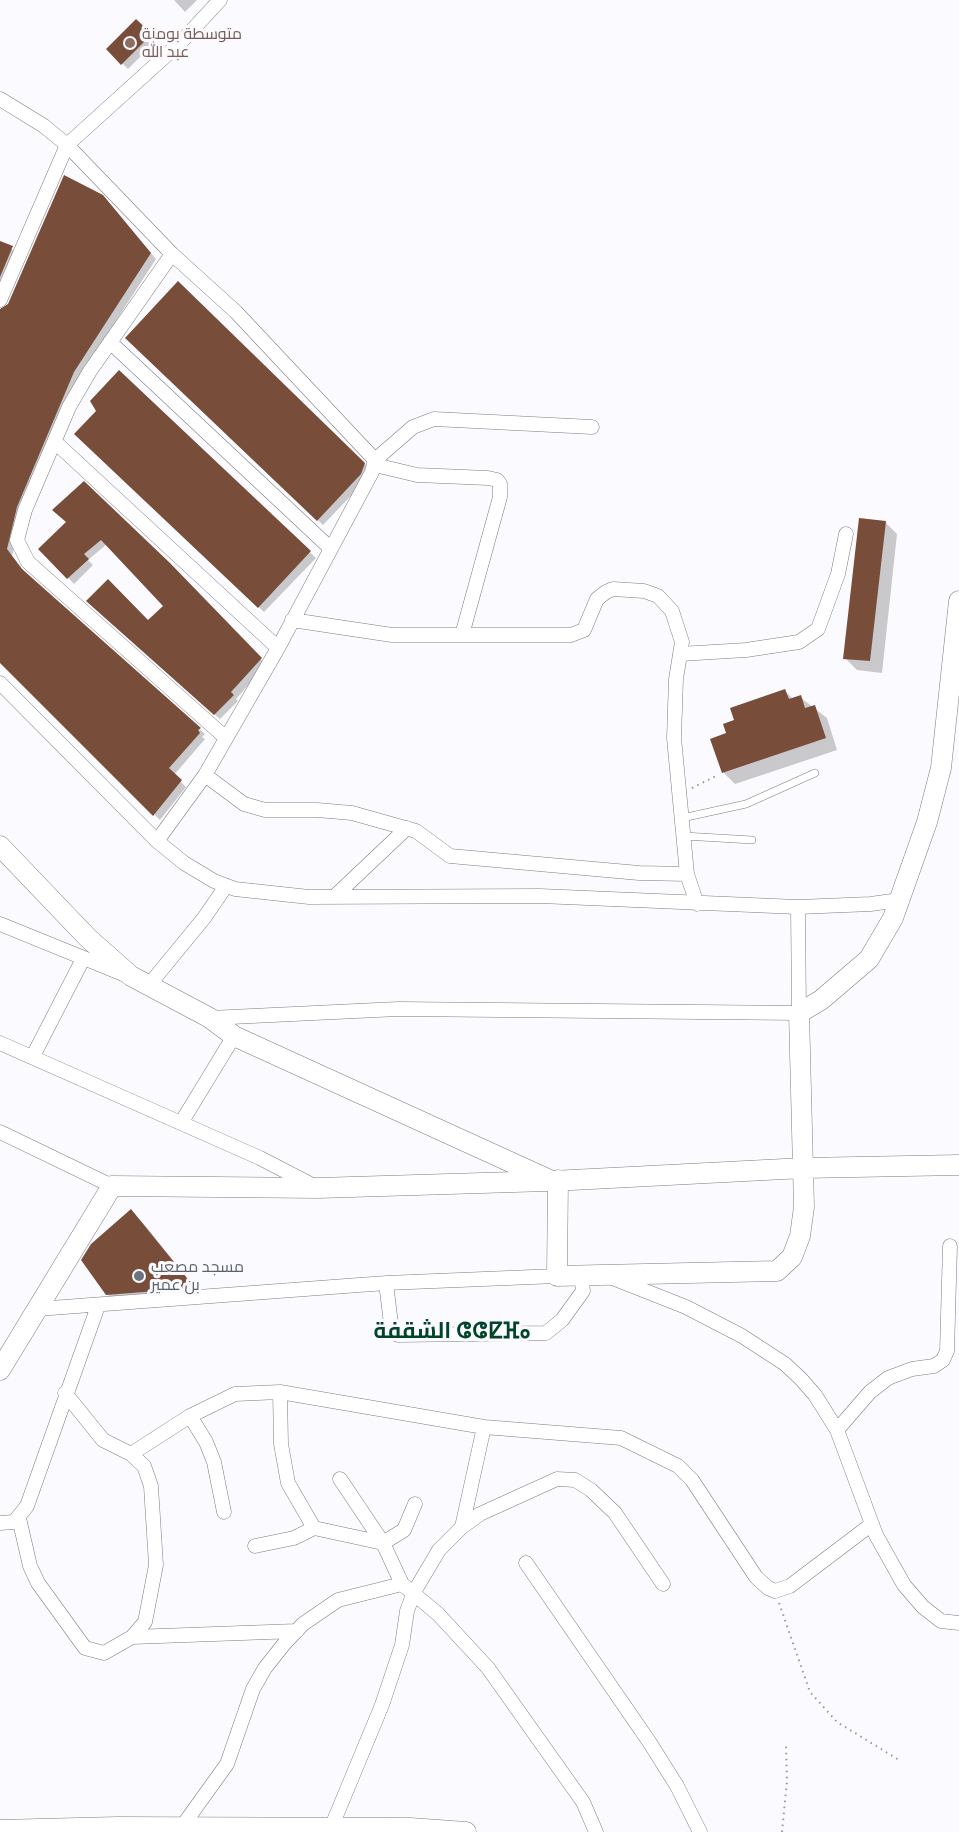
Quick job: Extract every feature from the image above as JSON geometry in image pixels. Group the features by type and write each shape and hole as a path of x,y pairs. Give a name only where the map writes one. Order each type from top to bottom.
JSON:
{"main road":[{"path":"555,1181 557,1276 777,1271 792,1257 800,1236 804,1168 801,1145 799,1013 821,1000 869,959 883,938 899,900 927,822 941,768 959,601"},
{"path":"0,846 88,938 131,976 210,1018 234,1036 555,1181"},
{"path":"0,1370 112,1186 318,1188 555,1181 804,1168 959,1165"},
{"path":"0,1830 117,1827 410,1828 466,1832"}],"street":[{"path":"0,300 67,145 182,41 220,0"},
{"path":"0,99 44,126 67,145 172,254 236,312 375,462 417,475 497,480 500,484 500,497 462,635"},
{"path":"172,254 110,342 69,407 17,540 28,562 226,738"},
{"path":"110,342 329,547"},
{"path":"157,841 204,775 278,648 375,462 413,427 434,419 592,427"},
{"path":"56,442 278,648"},
{"path":"680,654 746,650 799,642 818,629 838,574 846,534"},
{"path":"292,620 392,635 578,634 584,630 597,599 606,592 613,589 644,591 658,596 672,611 682,642 676,679 674,738 687,874 697,904"},
{"path":"0,683 157,841 183,863 226,886 257,892 334,897 540,896 798,907 871,904 899,900"},
{"path":"204,775 244,804 265,810 337,811 407,828 424,836 450,856 639,873 687,874"},
{"path":"334,897 407,828"},
{"path":"149,985 204,918 226,886"},
{"path":"210,1018 398,1009 799,1013 798,907"},
{"path":"0,924 83,959 131,976"},
{"path":"33,1056 83,959"},
{"path":"181,1124 234,1036"},
{"path":"0,1043 260,1158 318,1188"},
{"path":"0,1132 112,1186"},
{"path":"837,1430 870,1392 888,1378 912,1369 934,1366 943,1360 947,1351 950,1246"},
{"path":"601,1274 686,1307 766,1351 801,1379 815,1395 837,1430 872,1524 904,1586 916,1600 941,1621 959,1623"},
{"path":"386,1283 392,1332 398,1335 546,1333 562,1320 583,1291 580,1275"},
{"path":"37,1309 386,1283 557,1276"},
{"path":"0,1523 19,1518 27,1506 65,1393 98,1306"},
{"path":"131,1454 190,1416 235,1395 280,1392 484,1427 621,1438 656,1453 678,1466 692,1480 756,1577 775,1591 790,1586 872,1524"},
{"path":"280,1392 281,1444 288,1483 314,1528"},
{"path":"19,1518 30,1566 38,1583 84,1648 104,1653 132,1637 145,1622 156,1565 150,1486 144,1466 131,1454 104,1440 65,1393"},
{"path":"190,1416 206,1442 214,1462 224,1512"},
{"path":"462,1527 484,1427"},
{"path":"340,1479 383,1542 408,1588 488,1668 583,1802 596,1832"},
{"path":"332,1828 382,1705 402,1645 408,1588 439,1550 462,1527 480,1514 557,1479 575,1480 591,1490 615,1513 663,1584"},
{"path":"255,1546 294,1538 314,1528 383,1542 404,1530 415,1504"},
{"path":"526,1563 661,1760 700,1832"},
{"path":"181,1828 227,1764 253,1689 265,1668 297,1630 338,1600 408,1588"},
{"path":"132,1637 297,1630"}],"lane":[{"path":"682,818 746,804 815,773"},
{"path":"684,836 752,840"}],"path":[{"path":"680,794 716,776"},
{"path":"775,1591 810,1692 837,1722 899,1760"},
{"path":"782,1832 787,1781 786,1746"}],"building":[{"path":"136,19 152,34 121,65 106,49"},
{"path":"64,175 103,195 151,253 74,372 17,507 7,549 22,569 201,728 198,730 200,733 169,768 182,780 153,816 0,663 0,309 8,304"},
{"path":"0,241 13,246 0,277"},
{"path":"178,281 365,463 361,474 317,521 125,338"},
{"path":"119,370 311,551 258,608 74,434 96,411 90,401"},
{"path":"84,481 170,563 262,658 231,692 234,695 214,715 86,601 108,579 148,620 163,606 101,540 84,554 89,559 67,579 38,549 66,522 52,510"},
{"path":"859,518 886,521 870,661 843,659"},
{"path":"785,689 789,699 801,695 805,708 815,705 826,738 722,773 710,739 726,733 723,724 734,720 730,708"},
{"name":"مسجد مصعب بن عمير","path":"131,1209 195,1288 106,1295 81,1260 91,1244"}],"place":[{"name":"متوسطة بومنة عبد الله","path":"130,43"},
{"name":"مسجد مصعب بن عمير","path":"139,1276"}],"district":[{"name":"الشقفة ⵛⵛⵇⴼⴰ","path":"452,1331"}]}
